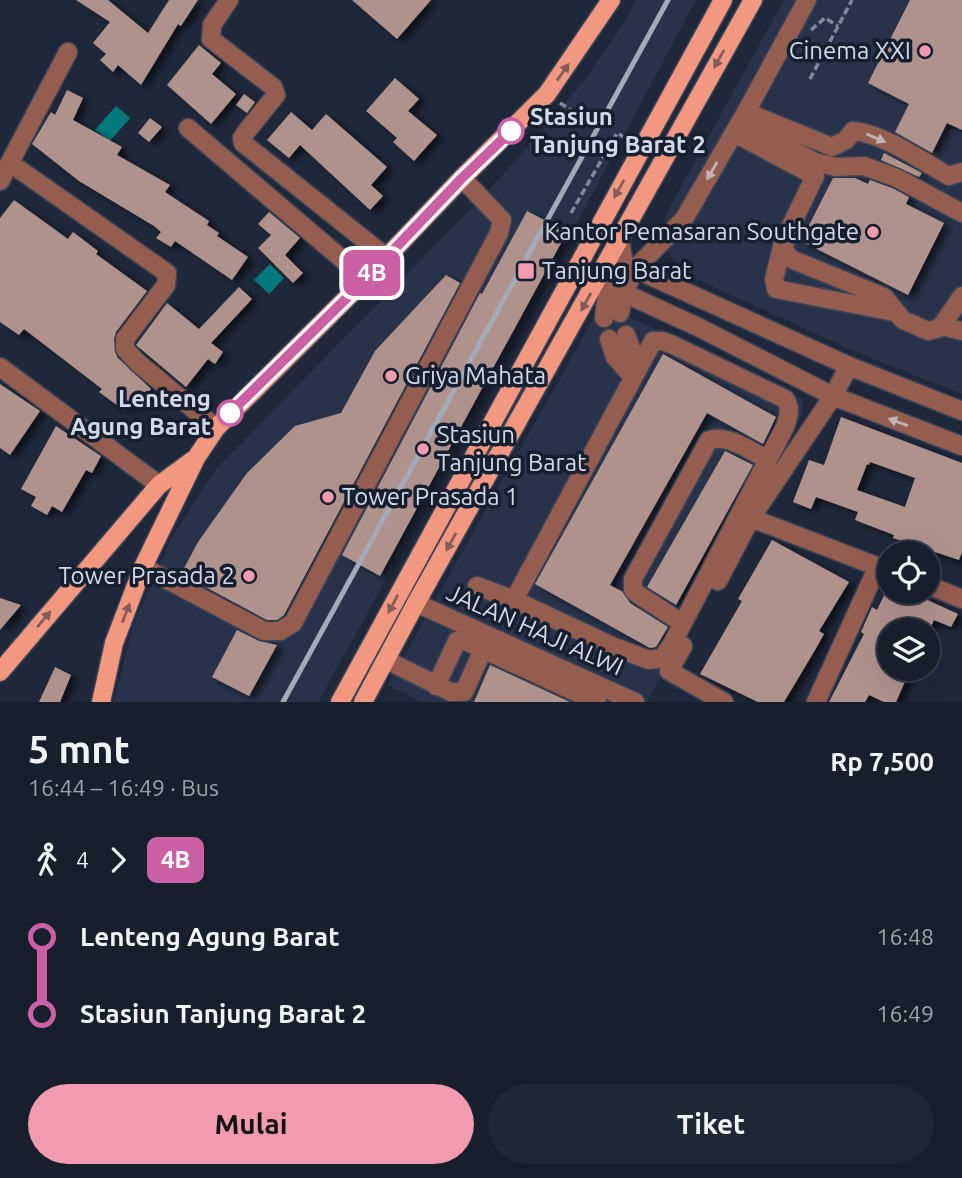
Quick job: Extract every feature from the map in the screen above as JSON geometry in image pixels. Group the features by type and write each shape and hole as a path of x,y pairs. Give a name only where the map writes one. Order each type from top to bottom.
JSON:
{"main road":[{"path":"340,702 723,0"},
{"path":"363,702 416,603 612,285 620,240 753,0"},
{"path":"101,702 114,643 143,568 196,458 216,428 547,94 604,3"},
{"path":"598,227 620,240"},
{"path":"0,672 159,485 196,458"}],"street":[{"path":"229,0 212,25 211,39 273,87 276,95 246,132 242,138 243,144 386,257"},
{"path":"612,316 612,285 684,219 807,0"},
{"path":"0,181 68,52"},
{"path":"740,122 832,148 853,131 861,132 882,140 949,176 962,172"},
{"path":"740,122 815,162 836,167 864,166 897,178 962,213"},
{"path":"740,122 815,176 785,238 774,279 776,289 894,312"},
{"path":"188,128 342,259 364,281"},
{"path":"10,163 167,273 166,285 125,339 125,349 216,428"},
{"path":"143,568 264,631 280,631 293,623 499,233 502,220 462,178"},
{"path":"785,238 784,250 791,258 884,297 903,320 928,331 941,326 962,296"},
{"path":"620,240 630,267 849,366 962,411"},
{"path":"612,285 833,396 962,446"},
{"path":"941,326 962,331"},
{"path":"617,337 615,356 635,371"},
{"path":"477,586 649,660 656,661 665,656 785,427 789,408 785,399 662,341 653,341 649,344 514,600"},
{"path":"724,702 669,671 751,518 833,396 849,366"},
{"path":"0,367 159,485"},
{"path":"682,622 636,593 633,579 709,440 730,440 768,460"},
{"path":"751,518 877,567"},
{"path":"816,702 877,581"},
{"path":"940,590 962,598"},
{"name":"JALAN HAJI ALWI","path":"416,603 635,702"},
{"path":"436,686 457,640 463,640 597,702"},
{"path":"386,660 436,686 451,692 464,692 483,650"}],"path":[{"path":"810,79 852,0"},
{"path":"793,26 800,30 812,30 825,18 838,26"},
{"path":"571,213 617,133 642,147"}],"shaded area":[{"path":"636,0 696,0 318,702 114,702 133,626 171,539 215,470 475,205 536,138 583,82 624,23"},
{"path":"784,0 962,0 962,394 863,355 690,276 670,256 664,238 665,216"},
{"path":"116,106 130,118 110,141 95,130"},
{"path":"270,264 284,278 269,294 254,280"},
{"path":"602,304 802,398 802,414 647,701 435,600"},
{"path":"427,615 618,702 421,702 388,685"}],"building":[{"path":"76,0 108,0 148,33 169,0 198,0 181,26 178,24 141,85 118,65 113,72 100,60 106,54 93,43 110,22"},
{"path":"352,0 431,0 397,39"},
{"path":"910,0 962,0 962,130 947,123 932,153 895,132 909,104 868,83"},
{"path":"199,45 221,63 212,74 236,94 211,124 167,85"},
{"path":"395,78 419,99 408,111 437,135 414,161 393,142 397,138 366,111"},
{"path":"67,90 83,98 73,120 122,147 117,155 170,185 165,192 209,221 207,225 219,233 217,236 248,257 232,280 175,241 171,247 156,238 161,232 154,226 79,181 32,144 51,112 55,115"},
{"path":"244,94 255,102 247,113 236,105"},
{"path":"291,112 312,130 326,114 387,167 371,185 383,196 370,210 300,145 289,158 267,140"},
{"path":"150,118 162,127 149,142 138,133"},
{"path":"884,153 922,173 919,177 881,160"},
{"name":"Kantor Pemasaran Southgate","path":"833,178 855,178 868,184 870,180 892,188 909,197 906,204 944,223 908,295 801,241"},
{"path":"14,200 68,239 73,232 98,251 96,254 147,291 116,332 114,339 117,357 151,389 138,406 132,401 125,411 99,392 102,389 24,329 19,335 0,322 0,218"},
{"name":"Stasiun Tanjung Barat","path":"527,211 567,232 380,576 342,555 480,293 482,294"},
{"path":"269,212 300,238 285,255 303,273 293,283 258,248 271,235 258,224"},
{"path":"446,275 460,283 284,615 277,620 267,620 181,574 198,542 247,473 295,426 341,413 375,351"},
{"path":"239,287 252,299 211,343 223,352 215,364 208,359 186,387 136,345 167,303 199,329"},
{"path":"663,354 776,417 763,444 707,413 610,585 623,592 630,603 668,627 656,647 650,648 535,584"},
{"path":"0,384 40,411 10,455 0,448"},
{"path":"841,417 962,463 962,552 959,560 940,554 940,541 902,541 893,538 894,535 855,520 858,512 816,497 811,509 793,502 809,460 824,465","holes":["870,462 915,478 905,507 857,490 867,464"]},
{"path":"56,426 101,456 92,473 86,470 62,512 52,506 47,515 31,506 36,497 21,489"},
{"path":"725,451 753,465 676,605 647,587"},
{"path":"772,540 849,582 819,631 824,634 784,702 758,702 700,674 742,601 738,599"},
{"path":"0,598 21,605 0,630"},
{"path":"880,604 936,604 958,614 951,627 940,622 940,618 877,618 877,681 905,681 896,702 884,702 869,695 865,702 829,702 864,634 861,632 872,607 877,610"},
{"path":"237,630 259,641 277,645 249,696 212,677"},
{"path":"490,665 570,702 474,702"},
{"path":"55,667 71,675 60,702 39,702"}],"railway":[{"path":"283,702 668,0"}],"bus line":[{"name":"4B","path":"230,413 511,131"}],"place":[{"name":"Cinema XXI","path":"925,51"},
{"name":"Stasiun Tanjung Barat 2","path":"511,131"},
{"name":"Kantor Pemasaran Southgate","path":"873,232"},
{"name":"Tanjung Barat","path":"526,271"},
{"name":"Griya Mahata","path":"391,376"},
{"name":"Lenteng Agung Barat","path":"230,413"},
{"name":"Stasiun Tanjung Barat","path":"423,449"},
{"name":"Tower Prasada 1","path":"328,497"},
{"name":"Tower Prasada 2","path":"249,576"}]}
